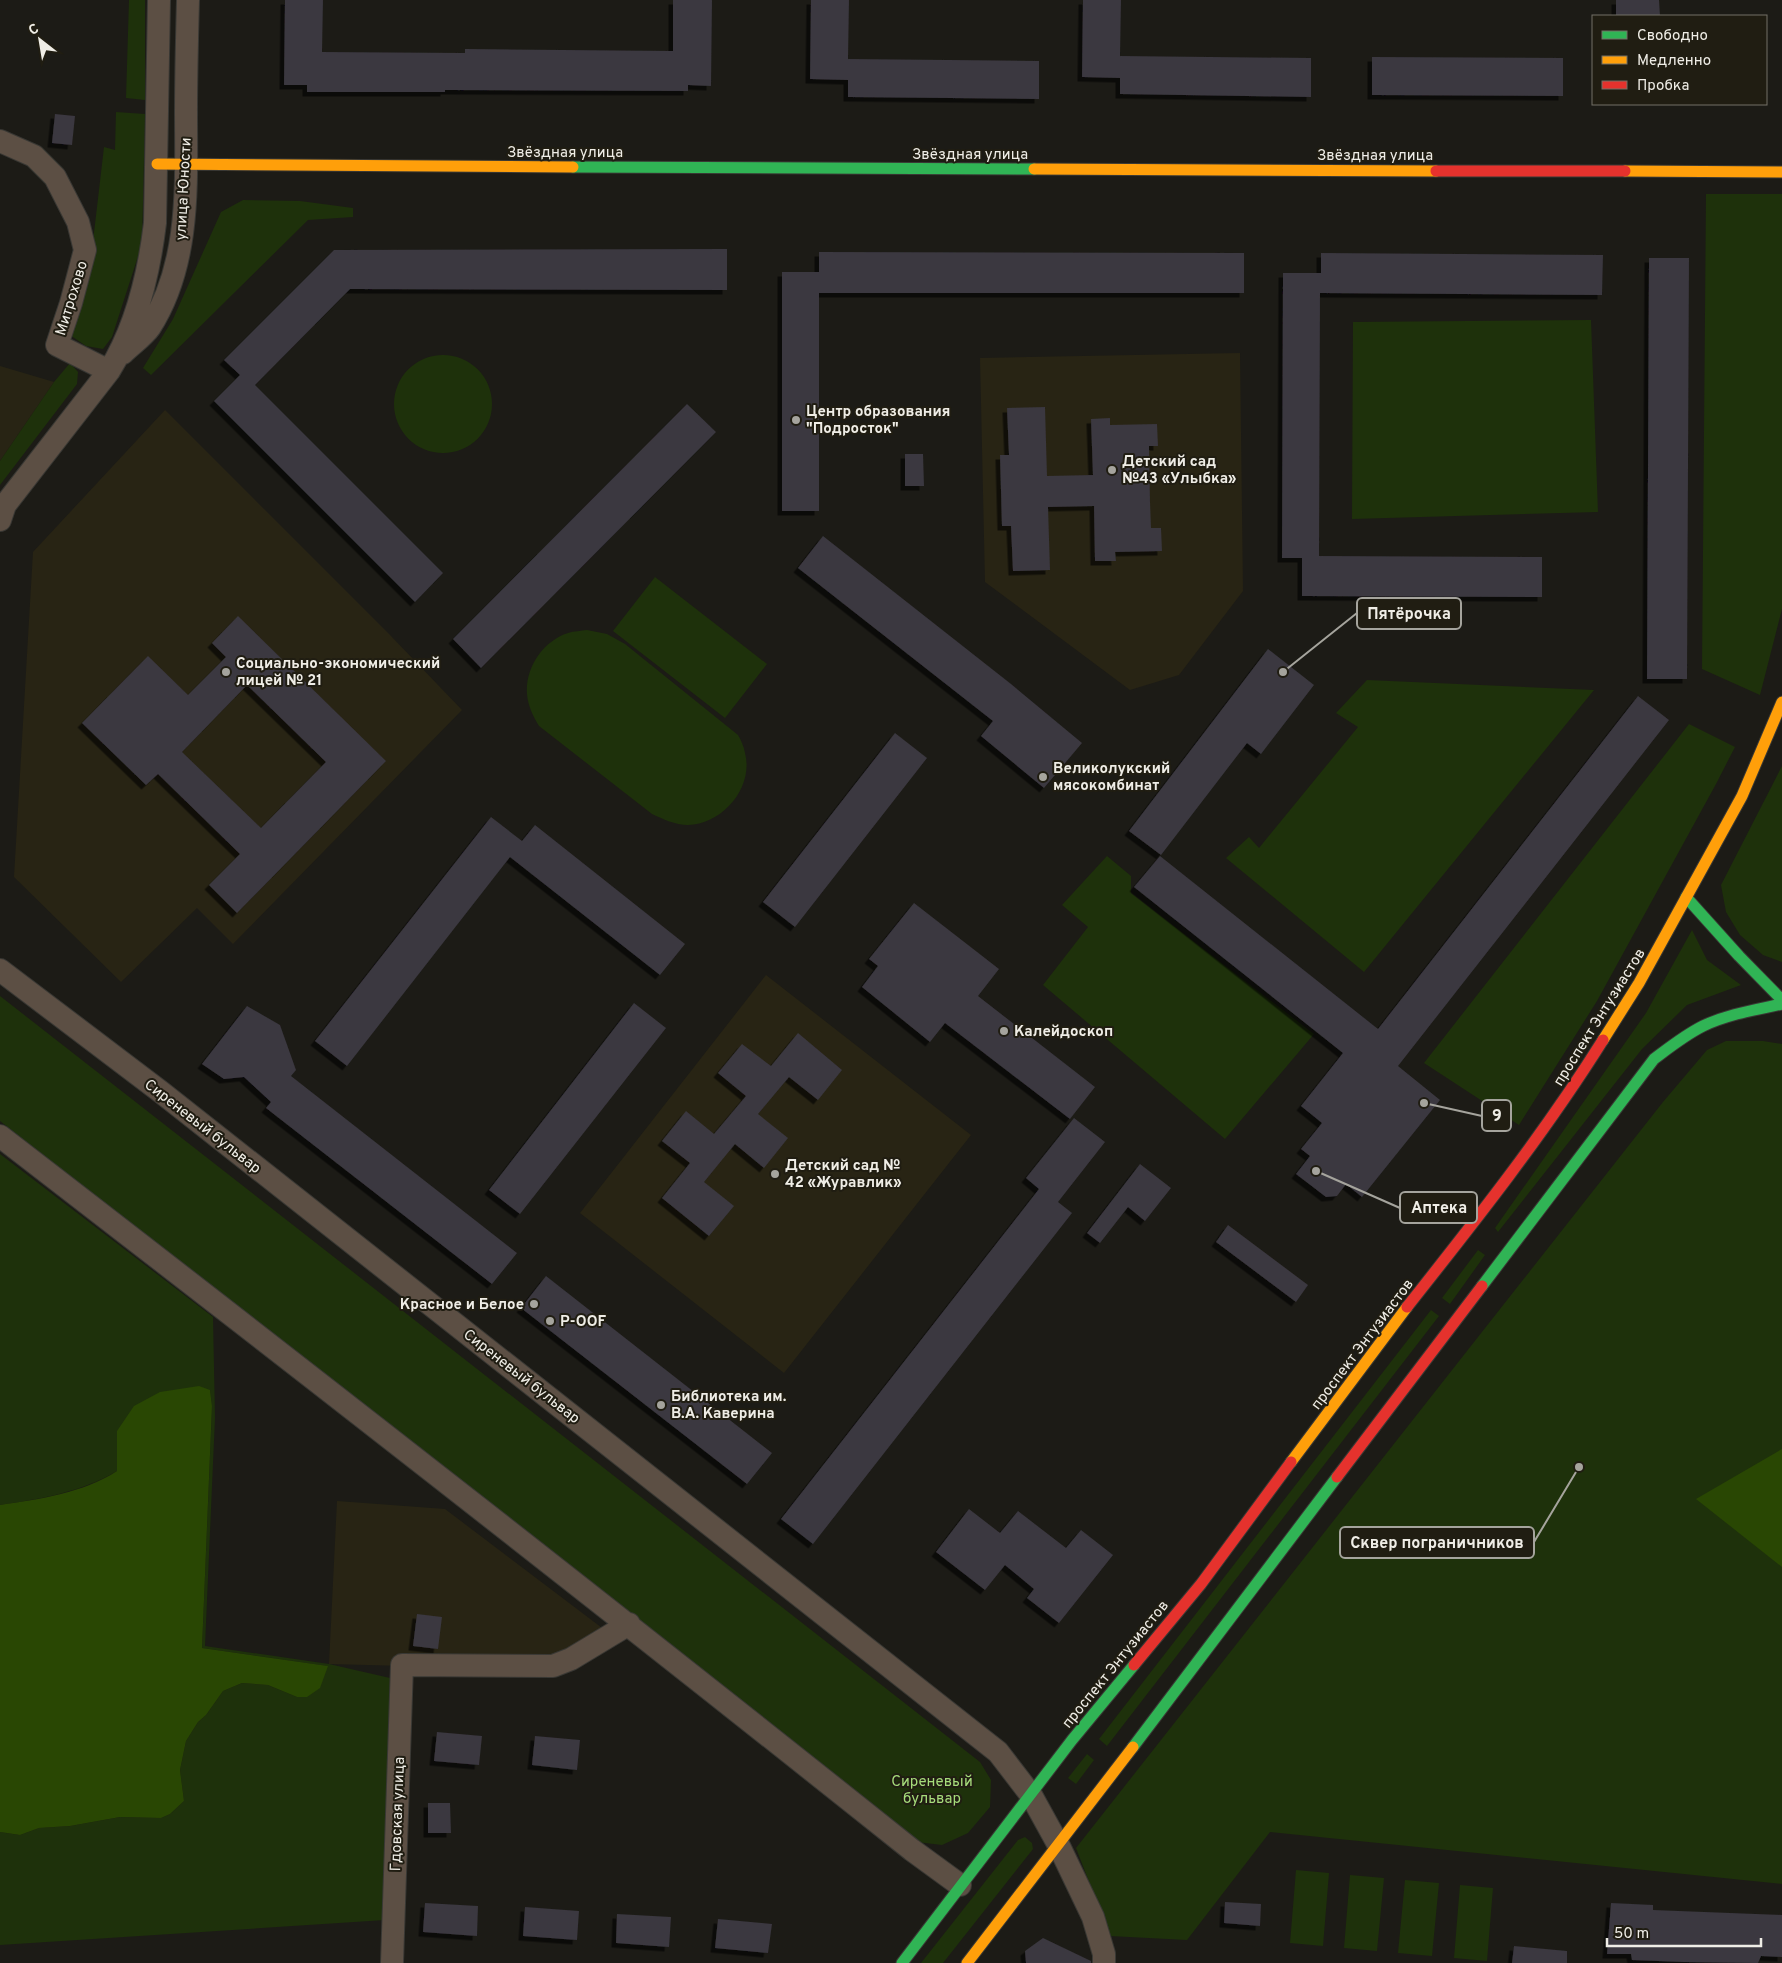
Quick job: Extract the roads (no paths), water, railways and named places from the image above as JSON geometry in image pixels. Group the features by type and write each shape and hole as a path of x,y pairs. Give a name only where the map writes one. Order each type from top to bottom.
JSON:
{"main road":[{"name":"Звёздная улица","path":"157,164 1782,172"},
{"name":"проспект Энтузиастов","path":"902,1963 1072,1740 1201,1584 1387,1332 1479,1216 1570,1093 1639,983 1742,796 1779,713 1782,702"},
{"path":"1686,897 1782,1000"},
{"path":"967,1963 1131,1750 1654,1059 1678,1040 1705,1025 1737,1014 1782,1004"}],"street":[{"name":"улица Юности","path":"113,365 134,315 152,250 157,164 159,0"},
{"name":"улица Юности","path":"0,520 5,505 113,365 149,328 163,302 182,239 186,165 188,0"},
{"name":"Митрохово","path":"0,141 34,156 55,177 78,222 85,250 57,344 113,365"},
{"name":"Сиреневый бульвар","path":"0,970 161,1092 998,1752 1031,1795 1058,1844 1093,1918 1104,1954 1104,1963"},
{"path":"0,1136 372,1422 960,1886"},
{"name":"Гдовская улица","path":"392,1963 402,1665 552,1666 572,1659 629,1624"}],"place":[{"name":"Центр образования \"Подросток\"","path":"796,420"},
{"name":"Детский сад №43 «Улыбка»","path":"1112,470"},
{"name":"Социально-экономический лицей № 21","path":"226,672"},
{"name":"Пятёрочка","path":"1283,672"},
{"name":"Великолукский мясокомбинат","path":"1043,777"},
{"name":"Калейдоскоп","path":"1004,1031"},
{"name":"9","path":"1424,1103"},
{"name":"Аптека","path":"1316,1171"},
{"name":"Детский сад № 42 «Журавлик»","path":"775,1174"},
{"name":"Красное и Белое","path":"534,1304"},
{"name":"P-OOF","path":"550,1321"},
{"name":"Библиотека им. В.А. Каверина","path":"661,1405"},
{"name":"Сквер пограничников","path":"1579,1467"}]}
